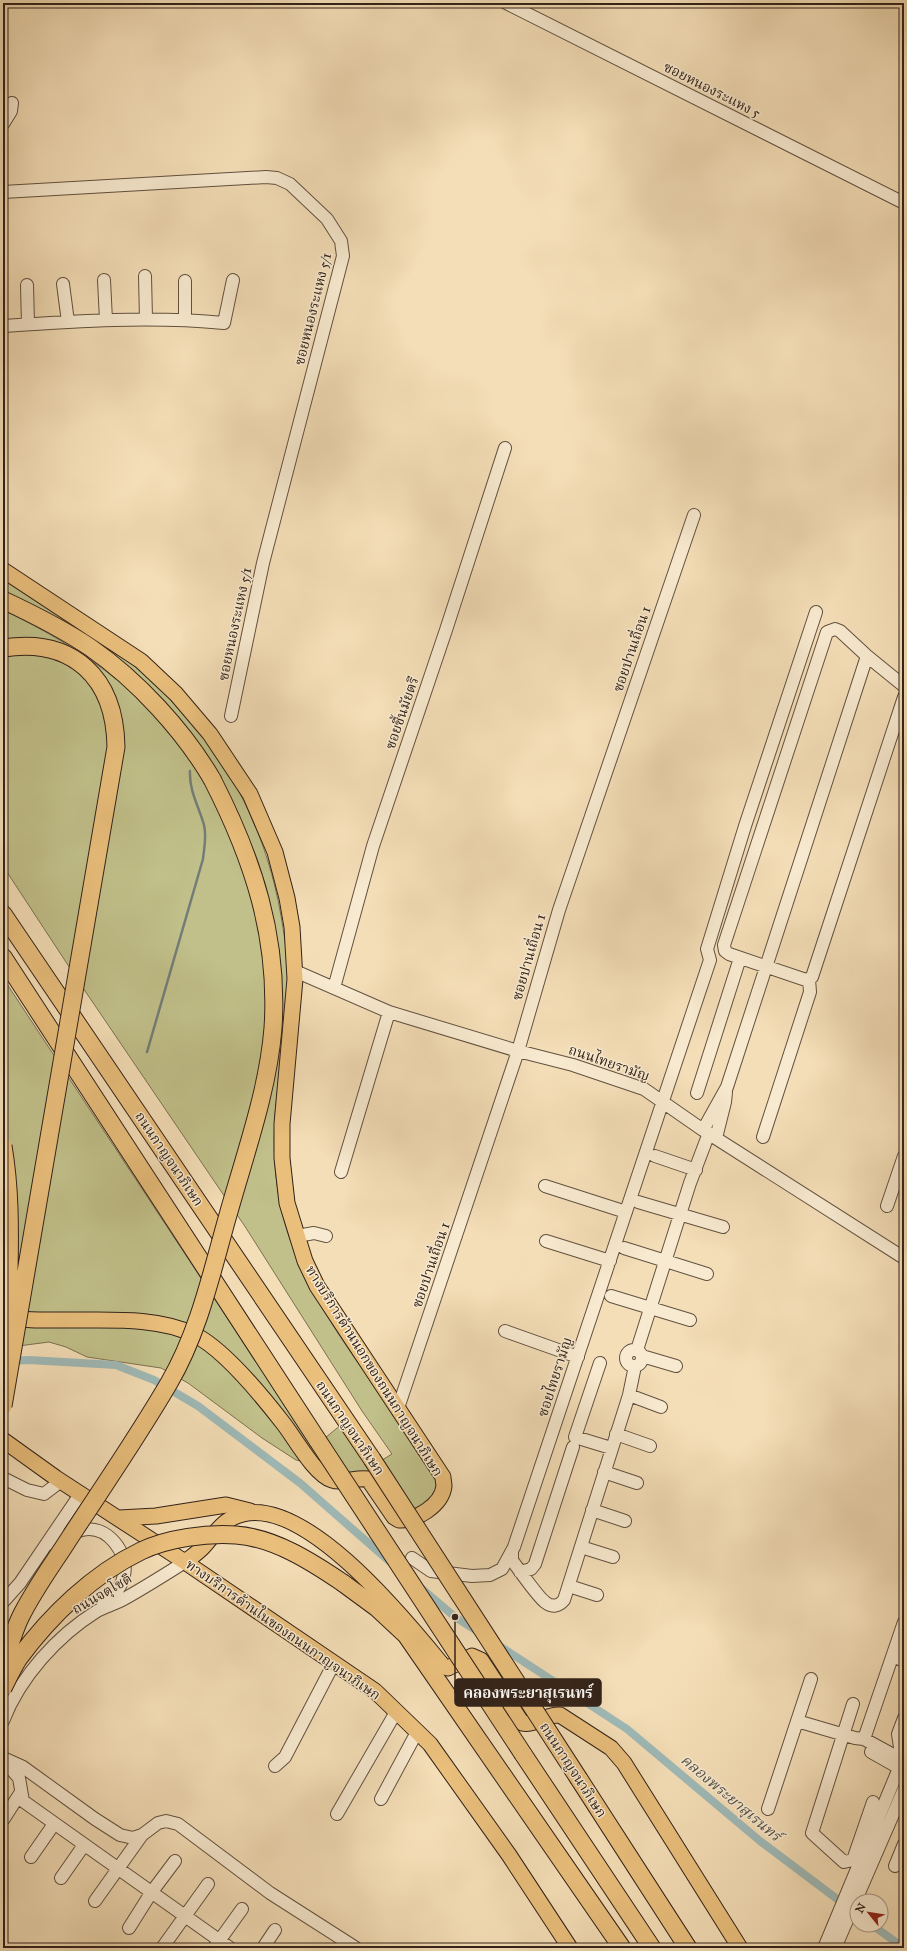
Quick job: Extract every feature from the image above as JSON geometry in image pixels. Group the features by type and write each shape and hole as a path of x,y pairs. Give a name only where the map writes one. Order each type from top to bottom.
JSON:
{"highway":[{"path":"3,600 31,613 91,648 143,691 198,756 212,779 234,824 258,889 265,921 272,989 273,1028 262,1091 209,1283 189,1341 170,1381 20,1618 3,1663"},
{"path":"3,648 21,645 39,646 67,655 80,663 102,687 113,715 116,747 3,1406"},
{"path":"3,906 14,931"},
{"name":"ถนนกาญจนาภิเษก","path":"3,914 372,1459 688,1948"},
{"name":"ถนนกาญจนาภิเษก","path":"3,957 318,1441 652,1948"},
{"path":"3,1146 8,1177 10,1243 9,1302 3,1353"},
{"path":"3,1688 18,1659 49,1622 78,1593 108,1571 141,1551 180,1538 237,1535 272,1544 306,1559 344,1583 377,1608 406,1636 622,1948"}],"main road":[{"name":"ทางบริการด้านนอกของถนนกาญจนาภิเษก","path":"3,570 141,661 176,694 210,734 250,794 275,852 287,898 292,927 295,971 294,1007 282,1124 282,1158 287,1203 296,1236 305,1261 317,1286 443,1477 444,1487 438,1500 425,1512 418,1517 404,1521 394,1517 368,1479 360,1478 339,1481 331,1480 323,1474 283,1423 248,1382 222,1355 197,1336 175,1327 146,1322 13,1318 3,1313"},
{"name":"ทางบริการด้านในของถนนกาญจนาภิเษก","path":"3,1440 59,1480 185,1562 375,1691 430,1744 504,1848 570,1948"},
{"path":"118,1518 156,1516 226,1506 251,1512 269,1514 285,1519 300,1526 322,1541 365,1577 388,1600 444,1667 448,1668 472,1656 481,1660 522,1723 527,1724 551,1714 560,1715 611,1748 624,1763 740,1948"},
{"path":"185,1562 203,1548 221,1526 234,1517 251,1512"}],"street":[{"name":"ซอยหนองระแหง 5","path":"506,3 904,203"},
{"path":"3,124 11,111 12,103"},
{"name":"ซอยหนองระแหง 5/1","path":"3,192 266,177 277,178 290,184 328,219 341,241 343,256 263,563 231,716"},
{"path":"145,276 146,319"},
{"path":"104,280 106,320"},
{"path":"185,319 186,280"},
{"path":"3,326 146,319 185,319 224,323 233,280"},
{"path":"63,284 68,322"},
{"path":"26,285 28,324"},
{"name":"ซอยชื้นมัยตรี","path":"334,988 373,846 446,630 505,448"},
{"name":"ซอยปานเถื่อน 1","path":"398,1408 518,1051 559,910 694,515"},
{"name":"ซอยไทยรามัญ","path":"412,1558 431,1571 472,1576 490,1575 502,1569 512,1551 710,960 707,949 726,886 816,612"},
{"path":"809,979 729,954 725,950 724,945 827,632 835,629 840,631 867,656 904,686"},
{"path":"512,1551 512,1560 545,1602 553,1606 561,1604 569,1586 629,1395 651,1308 680,1214 702,1155 712,1135 725,1102 727,1087 867,656"},
{"path":"763,1137 810,992 809,979 812,976 904,697"},
{"path":"697,1093 740,958"},
{"name":"ถนนไทยรามัญ","path":"295,971 389,1012 518,1051 573,1065 644,1089 712,1135 904,1258"},
{"path":"341,1172 389,1012"},
{"path":"656,1156 696,1170"},
{"path":"887,1206 904,1156"},
{"path":"545,1186 626,1212"},
{"path":"638,1202 723,1227"},
{"path":"296,1236 314,1233 326,1236"},
{"path":"546,1241 610,1261"},
{"path":"624,1248 707,1274"},
{"path":"611,1296 690,1320"},
{"path":"505,1331 578,1357"},
{"path":"638,1357 676,1366"},
{"path":"600,1364 575,1437 612,1448"},
{"path":"629,1395 661,1407"},
{"path":"616,1434 650,1446"},
{"path":"520,1572 531,1569 535,1564 573,1447"},
{"path":"604,1472 637,1483"},
{"path":"3,1478 27,1490 44,1494 59,1480"},
{"path":"3,1602 20,1583 81,1494"},
{"path":"592,1510 625,1521"},
{"path":"48,1544 84,1529 100,1532 114,1540 124,1555 124,1575 119,1589 98,1611"},
{"path":"581,1547 613,1557"},
{"name":"ถนนจตุโชติ","path":"3,1721 24,1682 47,1653 72,1630 98,1611 141,1589 185,1562"},
{"path":"569,1586 597,1595"},
{"path":"873,1802 853,1860 844,1862 812,1833 854,1737 892,1656 904,1622"},
{"path":"892,1656 904,1661"},
{"path":"275,1766 285,1757 334,1663"},
{"path":"768,1809 810,1679"},
{"path":"853,1704 854,1737"},
{"path":"338,1814 396,1712"},
{"path":"831,1945 867,1861 899,1763 898,1734 904,1718"},
{"path":"797,1720 854,1737 868,1750 899,1763"},
{"path":"381,1799 416,1732"},
{"path":"3,1759 19,1778 22,1801 185,1916 216,1944 230,1948"},
{"path":"3,1759 23,1767 95,1819 120,1835 133,1838 142,1835"},
{"path":"3,1820 21,1792"},
{"path":"867,1861 903,1797"},
{"path":"95,1901 142,1835 158,1823 166,1822 178,1824 270,1893 356,1948"},
{"path":"31,1857 54,1824"},
{"path":"895,1866 904,1844"},
{"path":"61,1878 84,1845"},
{"path":"129,1928 151,1893 175,1861"},
{"path":"162,1948 208,1884"},
{"path":"216,1944 242,1909"},
{"path":"263,1948 275,1930"}],"shaded area":[{"path":"3,577 119,654 159,688 186,716 210,745 231,777 248,810 263,846 274,883 282,922 287,964 287,995 274,1133 274,1152 281,1209 292,1245 302,1269 326,1315 433,1471 438,1484 437,1490 430,1500 418,1507 400,1514 376,1476 337,1476 321,1466 204,1336 27,1314 3,1308 3,978 313,1448 342,1424 371,1467 392,1454 362,1411 246,1228 81,985 3,866 3,610 63,642 118,681 143,703 166,728 187,755 205,784 217,776 126,671 3,596"},
{"path":"3,1320 157,1327 175,1331 215,1356 269,1414 305,1462 296,1460 262,1438 188,1383 161,1368 87,1357 66,1347 49,1342 3,1348"}],"waterway":[{"path":"147,1052 203,859 205,829 191,785 190,771"},
{"name":"คลองพระยาสุเรนทร์","path":"10,1361 29,1360 116,1365 154,1380 198,1406 300,1483 389,1561"},
{"name":"คลองพระยาสุเรนทร์","path":"421,1588 455,1617 480,1633"},
{"name":"คลองพระยาสุเรนทร์","path":"498,1645 627,1729 760,1841 849,1908"},
{"name":"คลองพระยาสุเรนทร์","path":"883,1933 904,1948"}],"place":[{"name":"คลองพระยาสุเรนทร์","path":"455,1617"}]}
